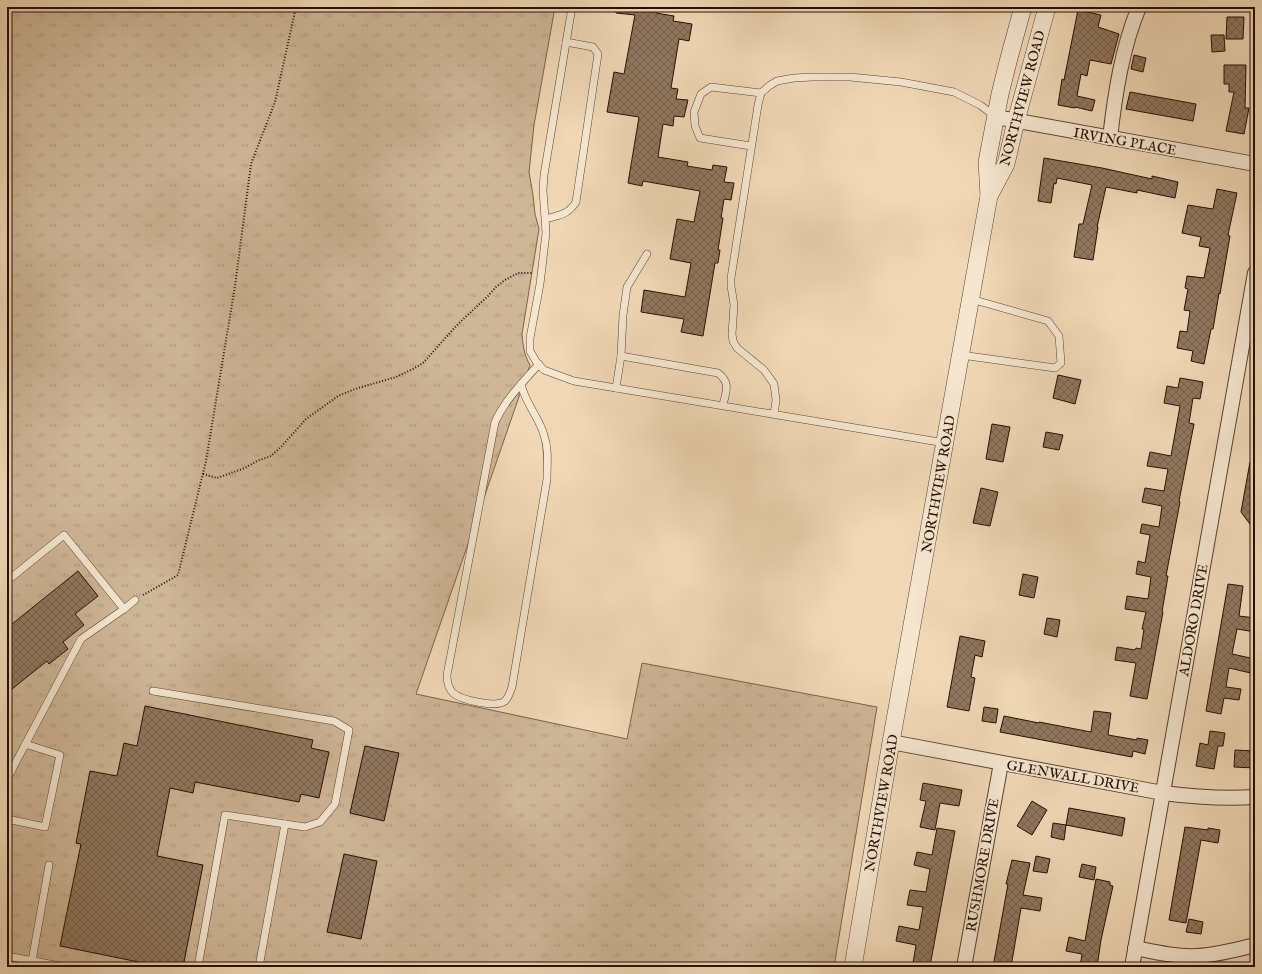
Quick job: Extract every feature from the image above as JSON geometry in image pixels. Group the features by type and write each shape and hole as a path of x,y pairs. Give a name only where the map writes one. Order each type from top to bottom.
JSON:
{"street":[{"path":"989,196 987,162 1009,58 1023,7"},
{"name":"NORTHVIEW ROAD","path":"853,967 891,742 989,196 1006,164 1047,7"},
{"path":"1110,138 1120,72 1129,33 1139,7"},
{"name":"IRVING PLACE","path":"996,117 1255,164"},
{"name":"ALDORO DRIVE","path":"1132,967 1255,273"},
{"name":"GLENWALL DRIVE","path":"891,742 1194,797 1231,799 1255,797"},
{"name":"RUSHMORE DRIVE","path":"964,967 1001,763"},
{"path":"1135,948 1172,955 1196,956 1214,954 1255,945"}],"lane":[{"path":"572,7 544,175 543,190 546,233 541,274 530,338 530,351 544,370 566,378 616,388 945,443"},
{"path":"546,219 571,210 576,202 598,54 593,47 566,42"},
{"path":"774,414 776,400 774,384 764,370 737,348 733,342 732,334 734,305 731,278 751,146 761,93 777,81 794,78 850,77 901,82 954,92 980,105 996,117"},
{"path":"751,146 700,138 695,126 694,112 701,94 711,87 761,93"},
{"path":"616,388 621,356 623,315 627,287 647,254"},
{"path":"961,355 1055,368 1061,363 1059,336 1048,320 971,300"},
{"path":"621,356 718,373 725,378 727,385 723,405"},
{"path":"521,384 523,394 534,412 544,436 548,455 547,479 510,695 504,702 490,704 470,700 454,694 449,688 447,675 495,422 503,407 521,384 539,364"},
{"path":"7,581 64,535 124,609"},
{"path":"7,779 81,639 135,600"},
{"path":"153,691 334,721 349,730 335,804 320,822 306,827 225,815 198,967"},
{"path":"7,819 45,827 60,755 25,744"},
{"path":"259,967 285,824"},
{"path":"32,964 50,865"},
{"path":"7,956 32,964 65,967"}],"path":[{"path":"135,600 178,575 206,461 235,286 251,164 275,102 296,7"},
{"path":"203,474 217,478 271,456 306,419 338,396 355,389 396,377 423,363 458,324 505,280 518,272 541,274"}],"green space":[{"path":"7,7 555,7 534,125 529,172 535,214 539,229 522,334 525,354 530,365 416,694 627,739 642,663 877,707 834,967 7,967"}],"building":[{"path":"616,7 656,8 656,13 674,16 673,21 692,24 689,41 679,39 671,88 678,89 676,99 688,100 684,117 674,116 673,126 663,124 658,157 688,162 687,166 712,170 713,165 727,167 724,182 734,183 731,200 724,199 721,218 723,218 718,250 720,250 718,263 715,263 703,336 681,332 684,319 641,312 644,290 685,297 691,263 670,259 677,219 694,222 700,191 643,181 642,186 628,183 639,117 607,112 614,72 624,74 635,15 616,13"},
{"path":"1078,10 1101,15 1098,27 1119,34 1111,64 1090,60 1087,76 1081,74 1077,96 1095,100 1092,111 1058,105 1062,79 1064,80"},
{"path":"1227,17 1244,17 1243,39 1226,39"},
{"path":"1211,35 1224,35 1225,51 1212,52"},
{"path":"1134,55 1146,58 1143,72 1131,69"},
{"path":"1224,65 1246,65 1245,108 1249,108 1244,134 1226,131 1234,92 1229,92 1229,84 1224,84"},
{"path":"1130,92 1196,104 1193,121 1126,109"},
{"path":"1044,158 1102,168 1152,179 1152,176 1178,182 1175,198 1137,190 1137,193 1106,187 1097,227 1093,260 1074,257 1079,224 1083,224 1092,185 1057,178 1056,184 1054,183 1051,203 1038,201"},
{"path":"1217,189 1237,193 1228,235 1230,236 1220,294 1219,293 1213,329 1211,329 1204,364 1191,361 1193,351 1177,348 1180,331 1187,332 1190,311 1184,310 1188,289 1185,288 1187,276 1204,278 1210,248 1199,246 1201,237 1182,233 1188,205 1213,209"},
{"path":"1058,375 1081,380 1075,404 1053,398"},
{"path":"1180,378 1203,382 1200,399 1193,398 1189,423 1194,424 1166,576 1168,576 1163,612 1147,699 1130,696 1136,663 1115,660 1117,647 1135,650 1136,648 1141,649 1144,629 1142,629 1146,612 1125,609 1127,596 1148,599 1151,577 1136,574 1138,561 1145,563 1150,535 1140,533 1142,524 1159,527 1162,506 1142,502 1145,488 1164,491 1168,469 1147,466 1150,452 1171,456 1180,406 1164,403 1167,386 1178,388"},
{"path":"992,424 1010,427 1003,462 986,459"},
{"path":"1046,432 1063,435 1059,450 1043,447"},
{"path":"1250,462 1255,462 1255,531 1241,512"},
{"path":"981,488 998,492 990,526 973,523"},
{"path":"78,571 98,596 75,614 84,625 63,642 68,649 49,664 47,661 7,693 7,628"},
{"path":"1023,574 1038,577 1034,598 1019,595"},
{"path":"1228,584 1243,586 1239,616 1255,618 1255,632 1237,629 1232,654 1255,659 1255,674 1229,668 1226,687 1241,689 1239,700 1224,698 1221,714 1206,711"},
{"path":"1047,618 1060,620 1057,637 1044,634"},
{"path":"960,636 985,641 982,657 975,655 971,677 975,678 969,711 947,707"},
{"path":"145,706 313,740 311,748 329,752 319,798 301,794 299,802 195,782 193,793 170,788 157,856 203,865 183,967 163,967 60,946 81,844 76,843 90,771 117,776 124,743 137,746"},
{"path":"984,707 998,709 996,723 982,721"},
{"path":"1094,711 1111,713 1108,735 1137,740 1137,738 1148,740 1145,754 1133,751 1132,757 1000,732 1004,716 1091,732"},
{"path":"1210,731 1225,733 1223,746 1218,746 1214,769 1196,766 1200,743 1208,745"},
{"path":"365,746 399,753 384,821 350,813"},
{"path":"1235,750 1255,751 1255,768 1234,767"},
{"path":"923,783 962,790 959,806 940,803 935,830 920,827 926,801 920,800"},
{"path":"1032,801 1047,810 1032,835 1017,826"},
{"path":"1069,808 1125,818 1122,836 1066,825"},
{"path":"1053,823 1066,825 1064,840 1051,837"},
{"path":"1185,827 1220,830 1218,843 1201,840 1186,923 1169,920"},
{"path":"937,828 955,831 930,966 913,963 916,945 896,941 899,926 919,930 923,907 907,905 910,890 926,892 930,869 914,865 917,852 932,855"},
{"path":"344,854 377,861 361,939 327,932"},
{"path":"1036,856 1050,859 1047,873 1033,871"},
{"path":"1012,860 1030,863 1023,895 1042,898 1040,911 1021,908 1011,967 993,967 1008,884 1006,884"},
{"path":"1082,864 1096,867 1094,880 1079,877"},
{"path":"1096,879 1110,882 1110,885 1113,886 1101,940 1097,967 1080,967 1082,954 1066,951 1069,937 1085,941"},
{"path":"1189,919 1203,922 1201,934 1186,932"}]}
